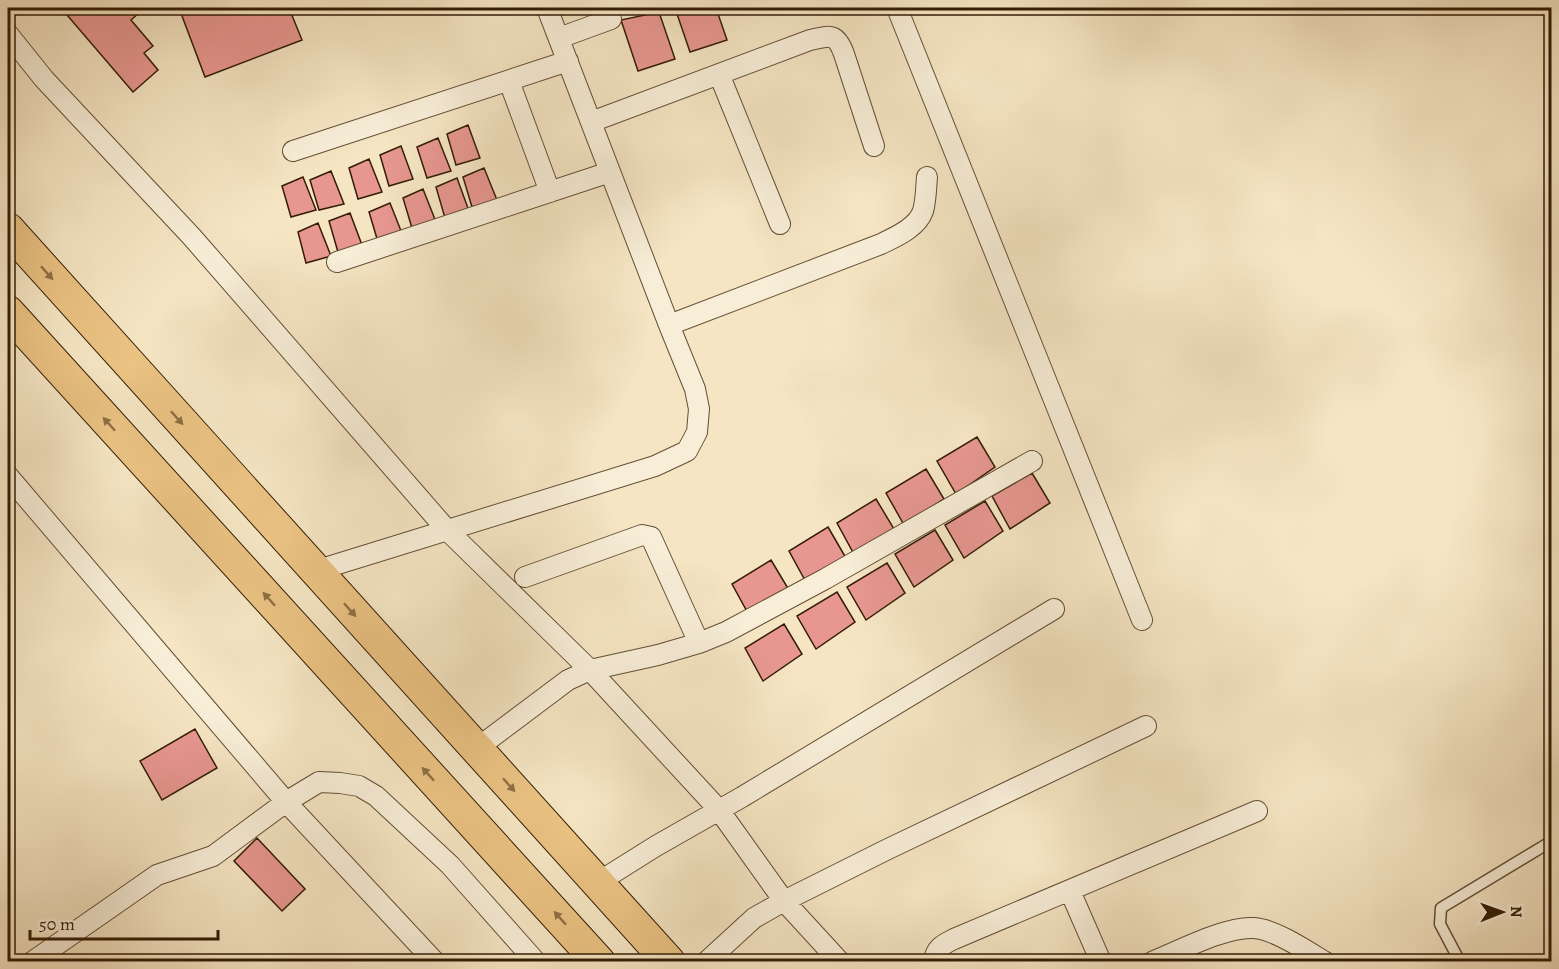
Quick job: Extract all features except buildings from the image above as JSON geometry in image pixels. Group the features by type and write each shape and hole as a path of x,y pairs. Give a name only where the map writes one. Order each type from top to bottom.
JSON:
{"main road":[{"path":"8,230 669,962"},
{"path":"8,312 599,962"}],"street":[{"path":"315,571 655,466 687,451 697,432 699,409 695,388 547,8"},
{"path":"897,8 1142,620"},
{"path":"559,38 610,19"},
{"path":"8,34 44,79 192,237 447,530 590,670 719,810 784,901 840,962"},
{"path":"591,122 810,40 834,37 839,41 844,54 874,146"},
{"path":"292,152 568,62"},
{"path":"719,74 780,224"},
{"path":"509,81 550,192"},
{"path":"337,262 610,172"},
{"path":"669,325 881,244 903,232 923,212 927,177"},
{"path":"476,749 568,680 590,670 658,655 726,632 825,579 1032,461"},
{"path":"8,476 286,802 435,962"},
{"path":"525,577 642,535 651,537 699,643"},
{"path":"597,883 1054,609"},
{"path":"706,962 754,918 784,901 1146,726"},
{"path":"32,962 158,875 213,856 286,802 319,782 359,786 376,796 450,865 536,962"},
{"path":"934,962 940,946 1257,811"},
{"path":"1070,891 1101,962"},
{"path":"1152,962 1233,929 1255,928 1274,933 1325,962"}],"lane":[{"path":"1460,962 1440,924 1441,908 1551,841"}]}
